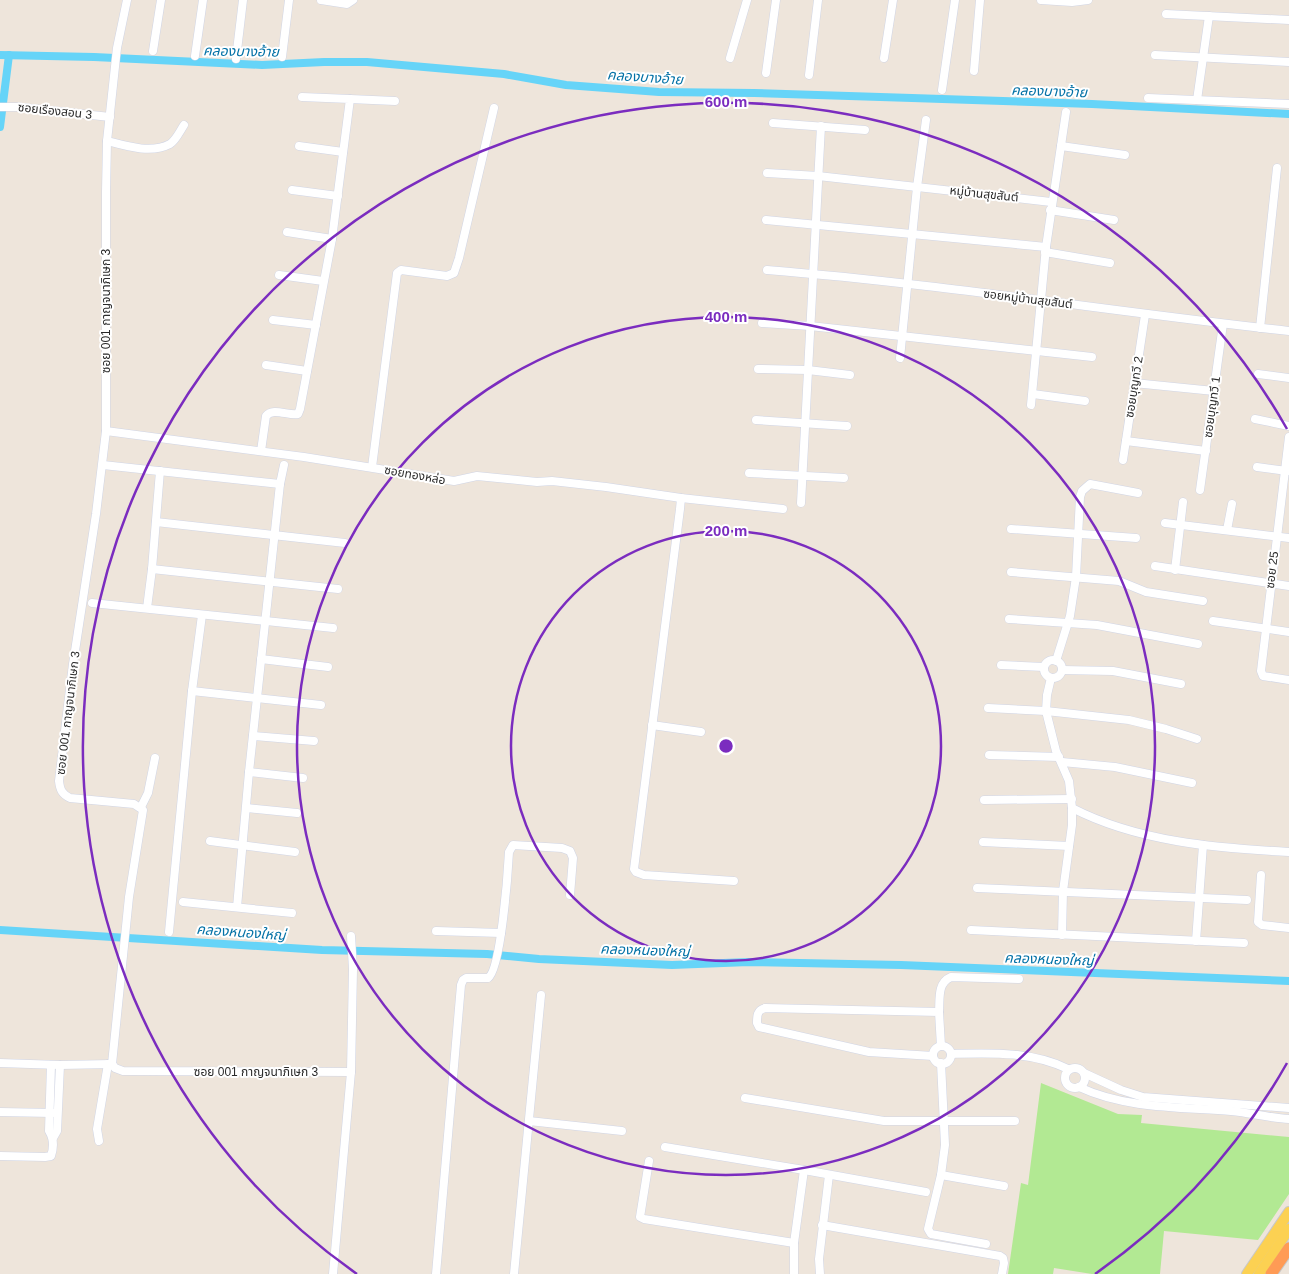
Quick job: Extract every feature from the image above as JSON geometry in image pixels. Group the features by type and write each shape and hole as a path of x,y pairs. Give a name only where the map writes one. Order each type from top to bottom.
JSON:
{"highway":[{"path":"1271,1274 1289,1248"}],"main road":[{"path":"1247,1274 1289,1212"},
{"path":"1259,1274 1289,1229"}],"street":[{"name":"ซอย 001 กาญจนาภิเษก 3","path":"127,0 117,48 107,140 106,431 103,465 73,664 60,790 70,798 134,804 141,807"},
{"path":"153,51 161,0"},
{"path":"195,56 203,0"},
{"path":"236,59 243,0"},
{"path":"282,57 289,0"},
{"path":"321,0 347,4 353,0"},
{"path":"730,58 747,0"},
{"path":"766,73 776,0"},
{"path":"809,75 818,0"},
{"path":"884,58 893,0"},
{"path":"942,90 955,0"},
{"path":"974,70 980,0"},
{"path":"1041,0 1072,2 1088,0"},
{"path":"1166,14 1289,20"},
{"path":"1198,100 1209,16"},
{"path":"1155,54 1289,62"},
{"path":"302,97 395,101"},
{"path":"1148,98 1289,104"},
{"path":"261,451 268,413 298,414 332,239 350,99"},
{"name":"ซอยเรืองสอน 3","path":"5,107 110,117"},
{"path":"372,467 397,273 401,270 447,276 454,273 494,108"},
{"path":"1031,405 1045,250 1066,112"},
{"path":"900,358 917,187 926,120"},
{"path":"772,123 865,130"},
{"path":"107,140 138,148 161,147 174,141 184,125"},
{"path":"801,504 821,126"},
{"path":"299,146 343,152"},
{"path":"1061,146 1125,155"},
{"path":"1260,328 1277,168"},
{"name":"หมู่บ้านสุขสันต์","path":"767,173 818,176 917,187 1051,206 1114,220"},
{"path":"292,190 338,196"},
{"path":"766,220 913,233 1045,250 1110,263"},
{"path":"287,232 332,239"},
{"name":"ซอยหมู่บ้านสุขสันต์","path":"767,270 813,273 908,284 1145,315 1289,331"},
{"path":"279,275 323,281"},
{"name":"ซอยบุญทวี 2","path":"1123,460 1145,315"},
{"path":"272,320 316,325"},
{"path":"762,323 810,326 1092,358"},
{"name":"ซอยบุญทวี 1","path":"1200,490 1223,324"},
{"path":"266,365 307,371"},
{"path":"758,369 808,370 850,375"},
{"path":"1258,374 1289,378"},
{"path":"1134,382 1214,391"},
{"path":"1033,394 1085,401"},
{"path":"1255,419 1289,426"},
{"path":"756,420 847,426"},
{"name":"ซอยทองหล่อ","path":"106,431 372,467 454,482 476,476 537,482 552,481 680,498 783,508"},
{"name":"ซอย 25","path":"1289,437 1287,471 1276,537 1265,628 1262,675 1289,680"},
{"path":"1126,442 1206,451"},
{"path":"103,465 280,484"},
{"path":"237,907 261,659 280,484 284,465"},
{"path":"1257,467 1287,471"},
{"path":"147,608 160,472"},
{"path":"749,473 844,478"},
{"path":"1056,661 1069,623 1076,577 1080,497 1082,490 1087,484 1138,492"},
{"path":"680,498 634,869 636,872 644,875 734,881"},
{"path":"1175,570 1184,502"},
{"path":"1227,530 1232,504"},
{"path":"156,522 345,543"},
{"path":"1165,523 1289,538"},
{"path":"1011,529 1136,538"},
{"path":"1155,566 1289,586"},
{"path":"152,569 338,589"},
{"path":"1011,572 1119,581 1146,592 1203,601"},
{"path":"92,603 333,628"},
{"path":"169,932 192,691 202,615"},
{"path":"1009,619 1098,625 1198,644"},
{"path":"1213,620 1289,632"},
{"path":"261,659 328,667"},
{"path":"1044,667 1050,660 1060,664 1062,670"},
{"path":"1001,665 1044,667"},
{"path":"1044,667 1046,675 1051,678 1057,678 1062,670"},
{"path":"1062,670 1113,671 1181,684"},
{"path":"1051,678 1046,711 1060,759 1069,781 1072,804 1072,825 1063,891 1062,935"},
{"path":"192,691 321,705"},
{"path":"988,708 1046,711 1129,720 1197,739"},
{"path":"652,726 701,732"},
{"path":"253,736 314,741"},
{"path":"989,755 1060,759 1116,767 1192,783"},
{"path":"99,1141 97,1129 110,1064 129,897 143,814 141,807 148,793 155,758"},
{"path":"249,772 303,778"},
{"path":"984,800 1072,804 1091,818 1122,830 1204,845 1289,852"},
{"path":"247,808 298,813"},
{"path":"210,842 243,844 295,852"},
{"path":"982,842 1069,846"},
{"path":"436,1274 460,985 466,978 490,977 499,947 509,852 514,845 562,848 571,853 573,858 570,895"},
{"path":"1196,941 1204,845"},
{"path":"1261,875 1258,922 1262,925 1289,928"},
{"path":"977,888 1246,900"},
{"path":"183,902 292,914"},
{"path":"971,930 1244,943"},
{"path":"436,931 501,933"},
{"path":"333,1274 351,1072 351,940"},
{"path":"941,1046 940,989 946,979 951,977 1019,979"},
{"path":"514,1274 541,995"},
{"path":"933,1056 869,1052 759,1027 757,1023 758,1013 765,1008 939,1012"},
{"path":"941,1046 948,1049 950,1054 949,1060 941,1063 936,1061 933,1056 934,1050 941,1046"},
{"path":"950,1054 1016,1054 1068,1069 1077,1067 1084,1073 1145,1101"},
{"name":"ซอย 001 กาญจนาภิเษก 3","path":"0,1063 51,1065 110,1064 123,1071 351,1072"},
{"path":"941,1063 945,1146 941,1175 928,1228 932,1234 986,1244"},
{"path":"0,1156 50,1156 53,1150 53,1138 49,1131 51,1065"},
{"path":"53,1138 57,1131 60,1065"},
{"path":"1068,1069 1065,1073 1065,1082 1072,1088 1079,1087 1104,1096 1252,1110 1289,1118"},
{"path":"1079,1087 1084,1082 1084,1073"},
{"path":"745,1098 884,1121 1015,1121"},
{"path":"1252,1110 1289,1108"},
{"path":"0,1112 58,1114"},
{"path":"529,1121 622,1131"},
{"path":"665,1147 926,1192"},
{"path":"649,1161 640,1212 640,1217 644,1220 794,1243"},
{"path":"794,1274 794,1243 804,1170"},
{"path":"820,1274 819,1260 822,1224 829,1175"},
{"path":"941,1175 1004,1186"},
{"path":"822,1224 1000,1256 1003,1258 1004,1263 1002,1274"}],"green space":[{"path":"1041,1083 1118,1114 1142,1115 1141,1123 1289,1137 1289,1194 1258,1240 1164,1231 1160,1274 1092,1274 1054,1268 1053,1274 1008,1274 1021,1183 1028,1185"}],"waterway":[{"name":"คลองบางอ้าย","path":"0,55 94,57 262,65 367,62 504,74 566,85 659,92 754,93 1092,104 1289,114"},
{"name":"คลองหนองใหญ่","path":"0,127 9,55"},
{"name":"คลองหนองใหญ่","path":"0,930 322,950 487,954 539,959 672,965 749,962 901,965 1289,981"}]}
